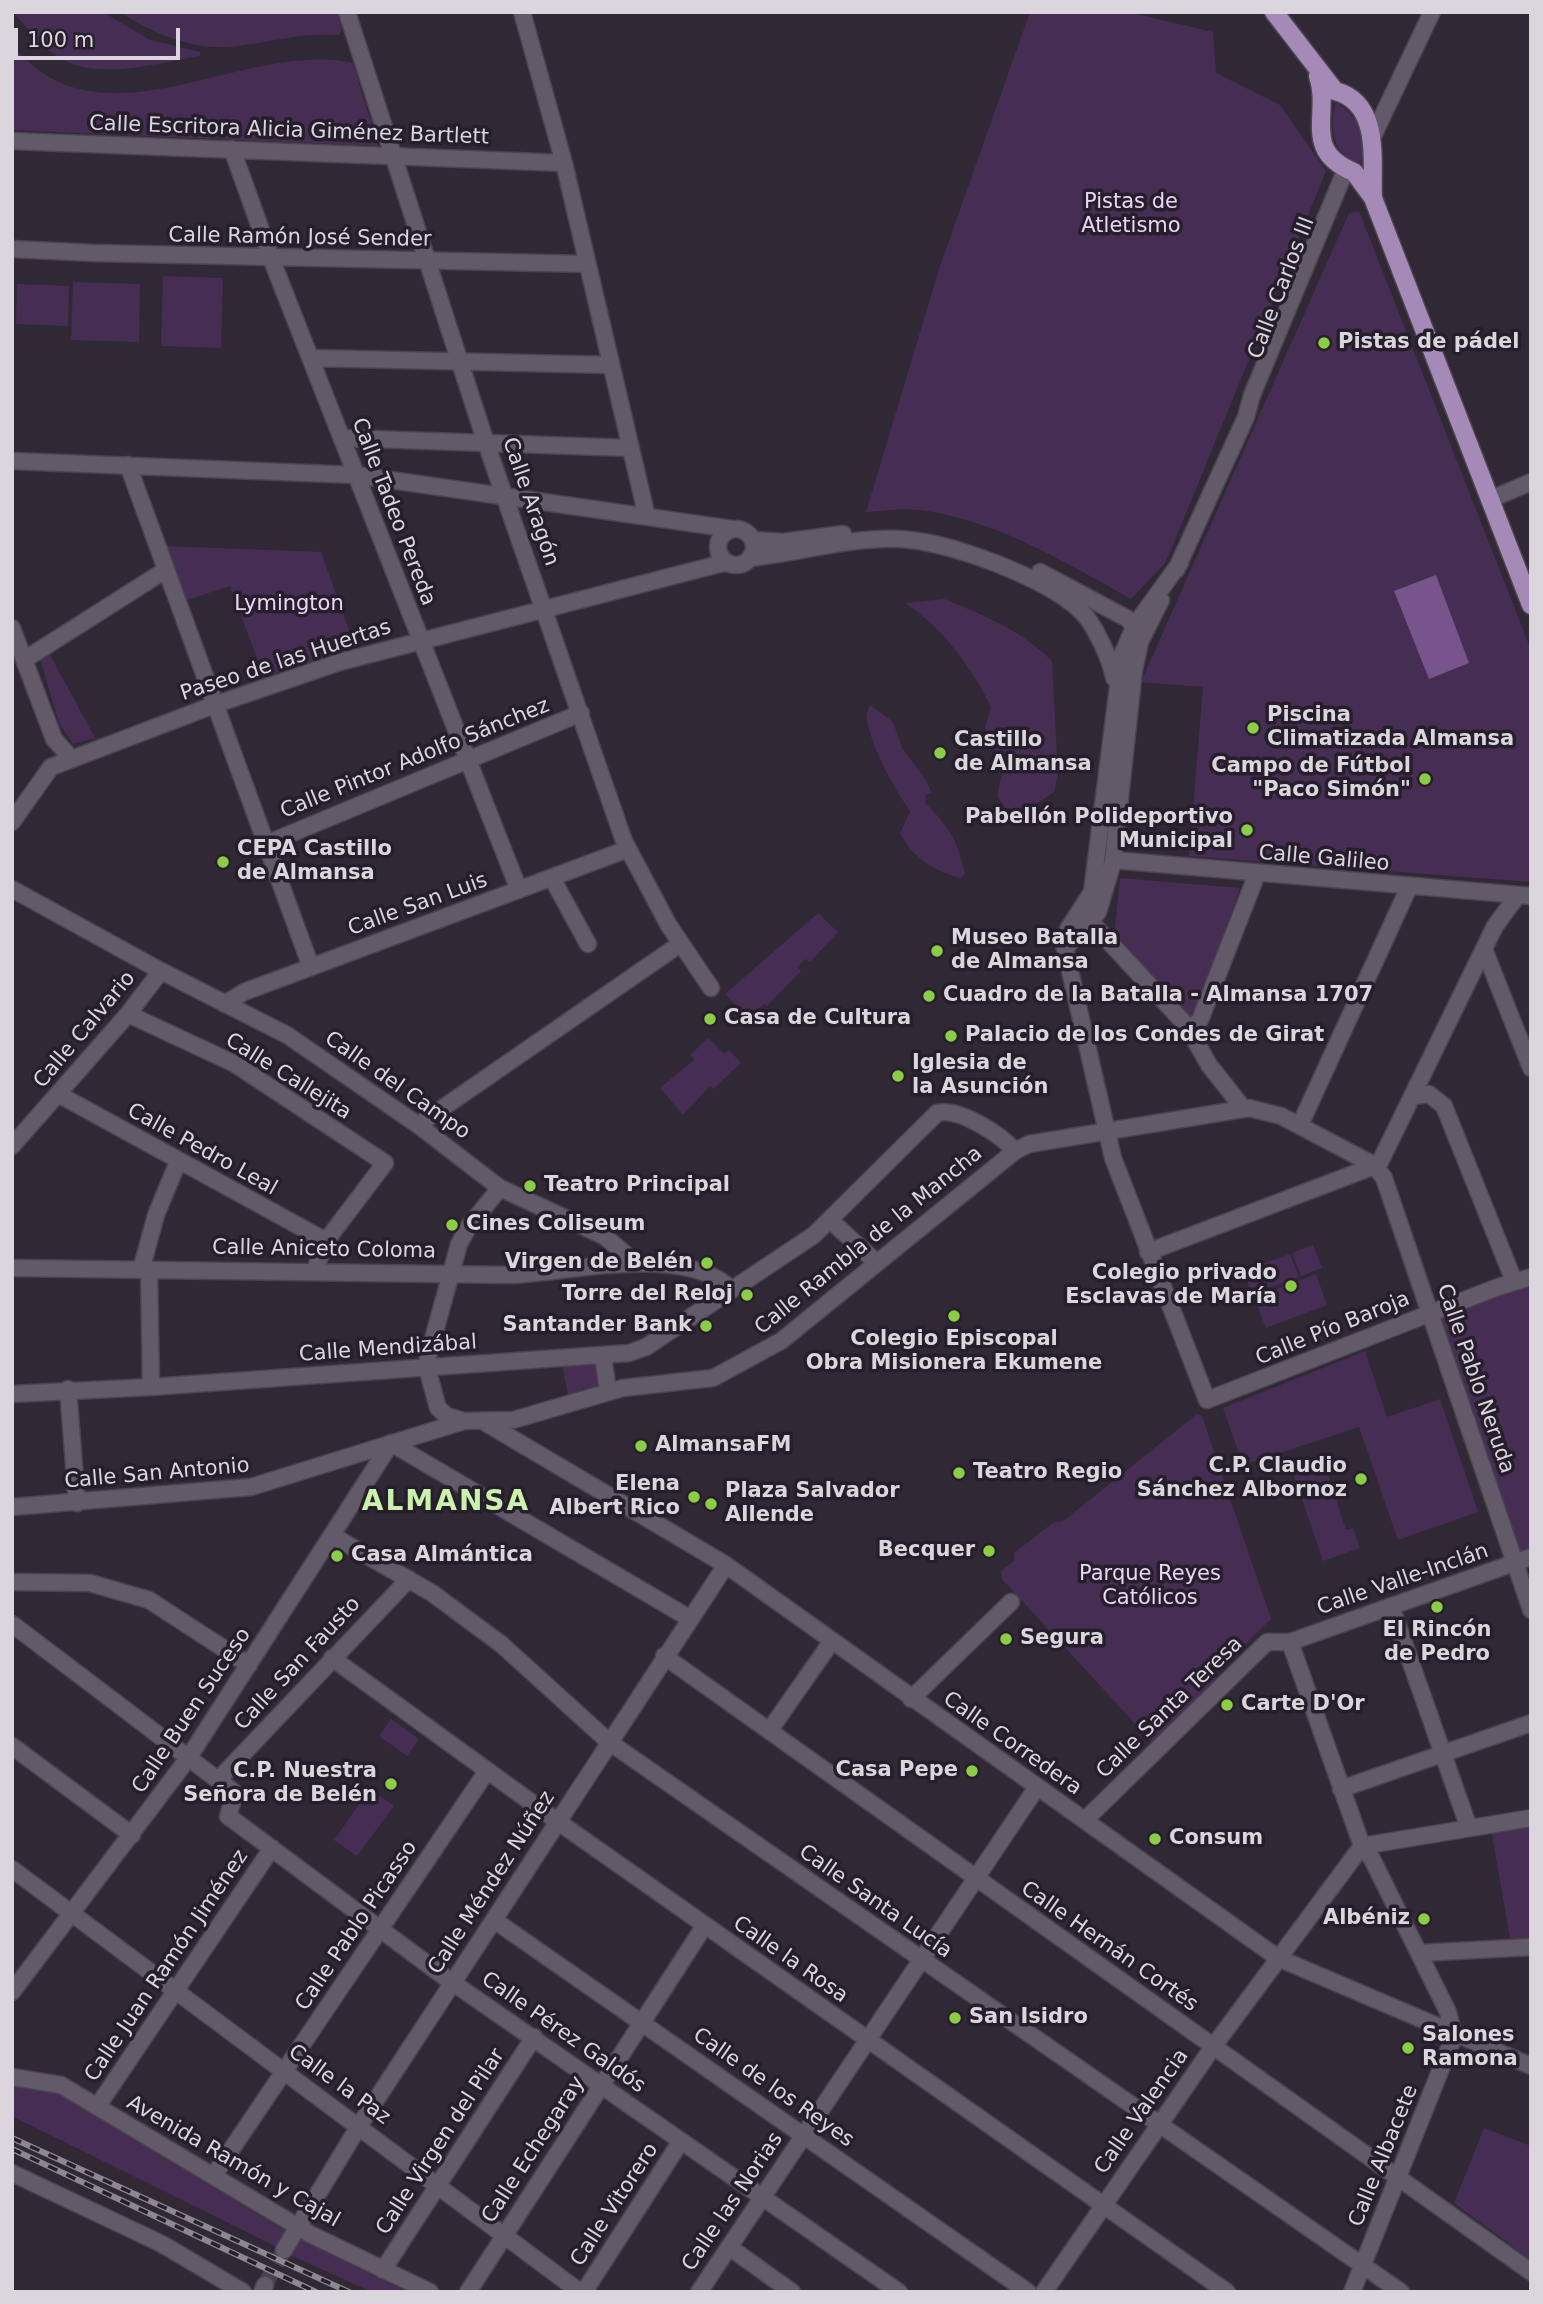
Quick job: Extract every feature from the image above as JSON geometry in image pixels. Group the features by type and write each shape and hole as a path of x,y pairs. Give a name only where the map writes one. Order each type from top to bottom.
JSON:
{"main road":[{"path":"1274,12 1312,60 1329,93"},
{"path":"1329,93 1348,96 1360,109 1373,136 1373,198 1531,605"},
{"path":"1329,93 1319,115 1320,135 1328,154 1350,171 1373,198"},
{"path":"1350,171 1364,170 1371,163"}],"street":[{"name":"Calle Aragón","path":"347,12 486,443 628,849 680,944 712,988"},
{"path":"522,12 564,163 647,517"},
{"path":"1373,136 1432,13"},
{"name":"Calle Escritora Alicia Giménez Bartlett","path":"12,141 564,163"},
{"name":"Calle Tadeo Pereda","path":"232,149 271,258 519,890"},
{"name":"Calle Carlos III","path":"1132,637 1180,563 1246,417 1251,395 1350,171"},
{"name":"Calle Ramón José Sender","path":"12,248 271,258 587,264"},
{"path":"311,358 611,365"},
{"path":"342,438 631,448"},
{"path":"12,461 129,470 358,480 726,532 744,531 753,540 783,542 890,530 925,533 1052,576 1121,614 1132,637 1101,906 1064,950"},
{"path":"12,470 129,470"},
{"path":"129,470 311,967"},
{"path":"1489,500 1531,482"},
{"path":"507,502 647,517 726,532"},
{"path":"726,532 718,547 727,562 739,565 750,558 878,540 920,541 943,546 1036,580 1084,613 1114,641 1132,637"},
{"path":"750,558 753,540"},
{"name":"Paseo de las Huertas","path":"12,821 43,774 71,758 214,705 340,662 727,562"},
{"name":"Calle Carlos III","path":"1132,637 1161,586 1180,563"},
{"path":"24,660 164,571"},
{"path":"1121,614 1144,602 1161,586"},
{"path":"1084,613 1111,662 1116,693"},
{"path":"12,628 54,739 71,758"},
{"path":"1132,637 1116,693 1106,860 1092,892 1068,929 1064,950 1106,1133 1148,1252 1374,1165 1387,1151 1495,926 1524,895"},
{"name":"Calle Pintor Adolfo Sánchez","path":"266,844 581,713"},
{"path":"43,774 54,739"},
{"name":"Calle San Luis","path":"225,1004 244,992 628,849"},
{"name":"Calle Galileo","path":"1106,860 1524,895"},
{"path":"1190,1030 1200,1020 1257,874"},
{"path":"552,878 588,944"},
{"path":"1300,1125 1409,887"},
{"name":"Calle del Campo","path":"12,889 128,954"},
{"path":"1092,892 1090,921 1190,1030 1209,1065 1243,1108 1270,1112 1300,1125 1374,1165"},
{"path":"1485,892 1494,906 1495,926"},
{"name":"Calle del Campo","path":"12,899 128,954 287,1035 418,1125 500,1188 604,1236 635,1262"},
{"path":"418,1125 680,944"},
{"path":"1484,949 1531,1068"},
{"name":"Calle Calvario","path":"12,1146 128,1014 161,971"},
{"name":"Calle Callejita","path":"128,1014 235,1064 385,1163 326,1241"},
{"name":"Calle Pedro Leal","path":"58,1094 326,1241"},
{"path":"1414,1096 1429,1094 1444,1106 1514,1281"},
{"name":"Calle Rambla de la Mancha","path":"464,1421 486,1423 547,1412 608,1391 713,1378 781,1341 1015,1152 1042,1141 1106,1133 1243,1108"},
{"name":"Calle Mendizábal","path":"12,1394 603,1356 641,1349 739,1286 831,1221 937,1113 947,1111 997,1133 1015,1152"},
{"path":"151,1387 145,1270 156,1215 178,1162"},
{"name":"Calle Pablo Neruda","path":"1374,1165 1384,1178 1531,1610"},
{"path":"464,1421 447,1416 438,1408 427,1368 450,1272 469,1226 500,1188"},
{"path":"831,1221 876,1262"},
{"path":"314,1270 326,1241"},
{"name":"Calle Pío Baroja","path":"1148,1252 1207,1400 1514,1281 1531,1277"},
{"name":"Calle Aniceto Coloma","path":"12,1268 535,1274 635,1262 703,1271 739,1286"},
{"path":"603,1356 608,1391"},
{"path":"68,1389 77,1503"},
{"name":"Calle San Antonio","path":"12,1507 251,1487 292,1477 464,1421"},
{"name":"Calle Corredera","path":"486,1423 726,1565 1278,1958 1454,2036 1531,2066"},
{"path":"391,1443 690,1618"},
{"name":"Calle Buen Suceso","path":"12,1992 190,1757 391,1443"},
{"name":"Calle Santa Lucía","path":"333,1535 409,1578 501,1644 609,1742 1401,2292"},
{"name":"Calle Valle-Inclán","path":"1290,1642 1531,1557"},
{"name":"Calle Méndez Núñez","path":"284,2250 296,2226 359,2126 726,1565"},
{"name":"Calle San Fausto","path":"219,1779 409,1578"},
{"path":"12,1582 90,1583 149,1600 249,1665"},
{"path":"911,1699 1011,1602"},
{"path":"1391,1606 1469,1828"},
{"path":"12,1624 219,1779"},
{"path":"769,1731 832,1641"},
{"name":"Calle Santa Teresa","path":"1085,1820 1267,1642 1290,1642"},
{"path":"1290,1642 1362,1846 1372,1859 1448,2012 1454,2036"},
{"name":"Calle Hernán Cortés","path":"664,1656 1531,2272"},
{"name":"Calle la Rosa","path":"332,1658 557,1821 1227,2292"},
{"path":"1341,1789 1531,1723"},
{"path":"12,1746 132,1835"},
{"name":"Calle Pablo Picasso","path":"214,2175 487,1770"},
{"name":"Calle Pérez Galdós","path":"219,1779 235,1793 228,1816 454,1982 898,2292"},
{"name":"Calle las Norias","path":"699,2292 1037,1787"},
{"path":"1362,1846 1531,1818"},
{"name":"Calle Valencia","path":"1044,2292 1213,2047 1362,1846"},
{"name":"Calle Juan Ramón Jiménez","path":"97,2106 272,1848"},
{"name":"Calle la Paz","path":"12,1869 582,2292"},
{"name":"Calle de los Reyes","path":"494,1920 1028,2292"},
{"name":"Calle Echegaray","path":"468,2292 705,1925"},
{"path":"1419,1953 1531,1947"},
{"name":"Calle Albacete","path":"1352,2292 1454,2036"},
{"name":"Calle Virgen del Pilar","path":"383,2270 534,2037"},
{"name":"Avenida Ramón y Cajal","path":"12,2077 61,2085 296,2226 430,2292"},
{"name":"Calle Vitorero","path":"582,2292 681,2141"},
{"path":"12,2173 162,2244 243,2292"},
{"path":"729,2247 792,2292"}],"green space":[{"path":"12,12 103,12 150,40 200,52 200,56 126,69 88,68 55,55"},
{"path":"120,12 337,12 342,29 339,35 313,35 237,46 206,46 176,40"},
{"name":"Pistas de Atletismo","path":"1030,12 1128,12 1213,32 1216,73 1280,105 1326,171 1171,550 1165,563 1131,599 1029,544 975,523 920,510 866,512 939,269"},
{"path":"12,44 47,76 87,91 130,93 266,65 310,60 353,63 378,146 12,130"},
{"path":"1336,103 1351,115 1360,128 1363,145 1361,163 1344,154 1335,140 1333,122"},
{"path":"1359,211 1531,650 1531,882 1189,856 1203,687 1141,682 1349,213"},
{"path":"163,276 223,278 221,348 161,346"},
{"path":"73,282 140,284 139,342 71,340"},
{"path":"17,284 69,286 68,326 16,324"},
{"name":"Lymington","path":"164,546 321,552 355,647 264,677 230,586 184,601"},
{"path":"945,599 1015,632 1052,661 1058,774 1054,792 1029,809 1005,808 997,796 1003,768 985,728 991,707 975,678 943,636 905,603"},
{"path":"48,651 95,738 73,744 59,723 39,656"},
{"path":"870,705 893,722 902,748 926,780 932,793 926,795 925,803 947,827 955,843 965,874 960,878 924,862 900,833 910,811 889,777 872,740 866,715"},
{"path":"1120,878 1240,888 1193,1020 1114,936"},
{"path":"818,913 838,932 810,962 806,959 797,967 801,971 767,1006 764,1004 748,1018 725,994"},
{"path":"708,1038 724,1054 729,1050 741,1063 713,1089 710,1086 683,1115 660,1088 694,1060 690,1055"},
{"path":"1313,1245 1322,1268 1301,1276 1292,1253"},
{"path":"1290,1254 1299,1277 1252,1294 1243,1271"},
{"path":"1316,1274 1327,1305 1266,1328 1254,1298"},
{"path":"1531,1277 1531,1557 1514,1563 1430,1313"},
{"path":"1365,1351 1387,1417 1440,1399 1478,1512 1398,1540 1359,1427 1243,1465 1223,1408"},
{"path":"600,1363 603,1386 587,1390 582,1388 582,1392 568,1395 562,1365"},
{"name":"Parque Reyes Católicos","path":"1197,1414 1202,1416 1271,1619 1215,1674 1216,1680 1152,1742 1002,1579 1001,1571 1014,1561 1014,1553 1054,1522 1062,1522"},
{"path":"1324,1463 1346,1530 1353,1528 1360,1548 1323,1561 1293,1473"},
{"path":"391,1719 419,1739 407,1756 379,1736"},
{"path":"370,1789 394,1806 357,1856 334,1840"},
{"path":"1531,1818 1531,1947 1512,1949 1490,1824"},
{"path":"12,2083 59,2094 285,2231 277,2247 12,2116"},
{"path":"1484,2128 1531,2146 1531,2260 1454,2203"},
{"path":"301,2239 407,2292 372,2292 290,2255"}],"shaded area":[{"path":"1436,575 1469,663 1429,679 1394,591"}],"tunnel":[{"path":"265,2285 284,2250"}],"railway":[{"path":"12,2138 349,2292"},
{"path":"12,2149 316,2292"}],"place":[{"name":"Pistas de pádel","path":"1324,343"},
{"name":"Piscina Climatizada Almansa","path":"1253,728"},
{"name":"Castillo de Almansa","path":"940,753"},
{"name":"Campo de Fútbol \"Paco Simón\"","path":"1425,779"},
{"name":"Pabellón Polideportivo Municipal","path":"1247,830"},
{"name":"CEPA Castillo de Almansa","path":"223,862"},
{"name":"Museo Batalla de Almansa","path":"937,951"},
{"name":"Cuadro de la Batalla - Almansa 1707","path":"929,996"},
{"name":"Casa de Cultura","path":"710,1019"},
{"name":"Palacio de los Condes de Girat","path":"951,1036"},
{"name":"Iglesia de la Asunción","path":"898,1076"},
{"name":"Teatro Principal","path":"530,1186"},
{"name":"Cines Coliseum","path":"452,1225"},
{"name":"Virgen de Belén","path":"707,1263"},
{"name":"Colegio privado Esclavas de María","path":"1291,1286"},
{"name":"Torre del Reloj","path":"747,1295"},
{"name":"Colegio Episcopal Obra Misionera Ekumene","path":"954,1316"},
{"name":"Santander Bank","path":"706,1326"},
{"name":"AlmansaFM","path":"641,1446"},
{"name":"Teatro Regio","path":"959,1473"},
{"name":"C.P. Claudio Sánchez Albornoz","path":"1361,1479"},
{"name":"Elena Albert Rico","path":"694,1497"},
{"name":"Plaza Salvador Allende","path":"711,1504"},
{"name":"Becquer","path":"989,1551"},
{"name":"Casa Almántica","path":"337,1556"},
{"name":"El Rincón de Pedro","path":"1437,1607"},
{"name":"Segura","path":"1006,1639"},
{"name":"Carte D'Or","path":"1227,1705"},
{"name":"Casa Pepe","path":"972,1771"},
{"name":"C.P. Nuestra Señora de Belén","path":"391,1784"},
{"name":"Consum","path":"1155,1839"},
{"name":"Albéniz","path":"1424,1919"},
{"name":"San Isidro","path":"955,2018"},
{"name":"Salones Ramona","path":"1408,2048"}],"district":[{"name":"ALMANSA","path":"446,1503"}]}
